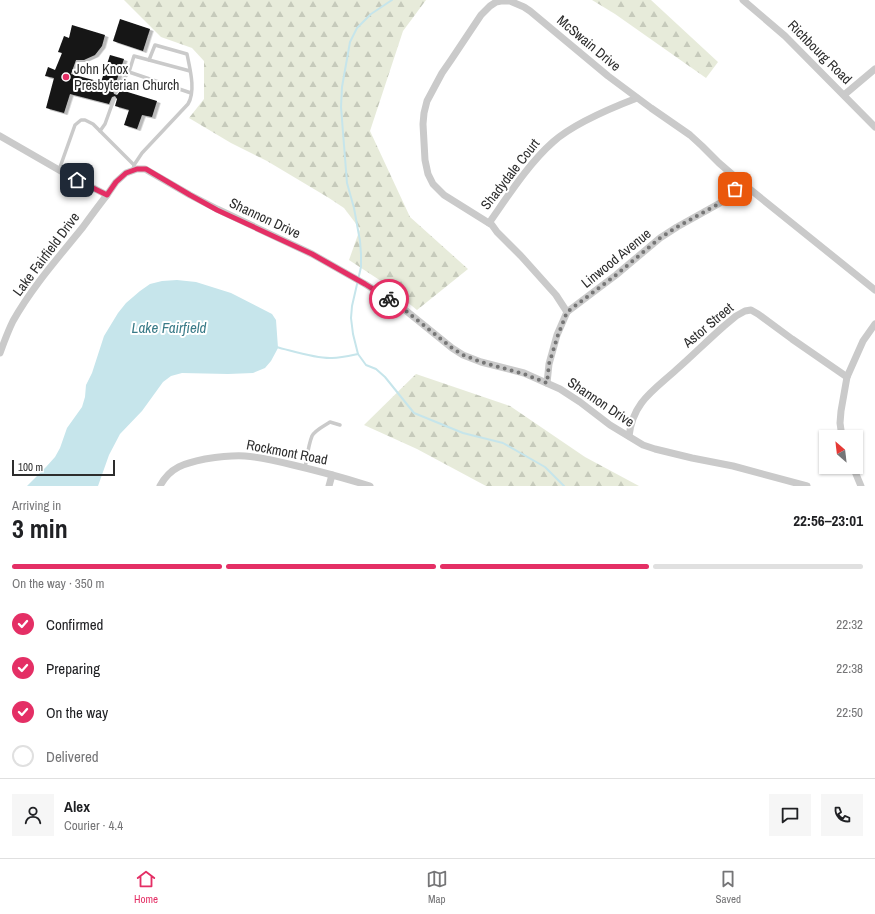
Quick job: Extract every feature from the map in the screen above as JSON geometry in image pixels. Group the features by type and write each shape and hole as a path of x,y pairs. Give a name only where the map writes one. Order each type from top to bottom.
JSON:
{"street":[{"name":"McSwain Drive","path":"567,312 556,294 489,223 444,195 434,184 428,174 425,160 423,124 427,101 442,73 481,16 496,2 506,0 524,7 608,76 690,135 741,182 875,290"},
{"name":"Richbourg Road","path":"743,0 786,36 875,127"},
{"path":"844,94 875,69"},
{"name":"Shadydale Court","path":"489,223 541,153 554,141 583,122 637,98"},
{"path":"0,136 59,170 107,195 123,176 133,167"},
{"name":"Shannon Drive","path":"133,167 142,168 151,172 217,210 312,254 365,284 400,306 463,355 481,362 524,374 560,389 610,425 643,445 733,466 807,486"},
{"name":"Linwood Avenue","path":"567,312 616,275 660,238 730,196 741,182"},
{"name":"Lake Fairfield Drive","path":"0,353 13,322 38,282 107,195"},
{"name":"Astor Street","path":"629,436 630,425 636,411 647,396 724,326 745,311 751,310 758,314 848,377"},
{"path":"547,383 549,364 567,312"},
{"path":"841,430 840,411 848,377 863,341 875,324"},
{"name":"Rockmont Road","path":"160,486 171,472 190,462 218,457 238,456 253,457 306,468 370,486"},
{"path":"856,474 861,486"},
{"path":"329,486 332,475"}],"lane":[{"path":"59,170 77,122 81,120 88,121 100,131 133,167 142,153 188,104 191,93 190,71 187,54 155,45 148,60"},
{"path":"116,92 121,82 129,72 134,56 190,71"},
{"path":"129,72 191,93"},
{"path":"100,131 105,124 114,99"},
{"path":"306,468 312,435 330,422 340,426"}],"green space":[{"path":"124,0 426,0 403,31 370,131 410,217 468,269 417,310 381,281 349,260 360,229 344,208 267,161 231,143 189,118 204,99 204,61 192,48 161,37"},
{"path":"592,0 651,0 718,62 706,78 615,14"},
{"path":"416,374 510,406 585,457 639,486 486,486 417,449 364,425"}],"water":[{"name":"Lake Fairfield","path":"177,280 196,282 231,293 272,314 276,320 278,348 271,361 265,368 253,373 182,373 171,376 163,382 142,411 120,434 109,455 98,486 27,486 55,457 67,428 82,407 86,385 92,373 104,336 118,313 126,303 150,284 162,281"}],"building":[{"path":"120,19 150,29 143,51 113,41"},
{"name":"John Knox Presbyterian Church","path":"72,25 105,35 102,46 95,55 84,60 76,60 71,74 101,82 110,55 124,59 113,91 114,94 117,95 121,90 157,101 152,117 142,115 137,129 124,125 129,110 115,106 117,99 115,96 112,97 109,104 70,94 64,113 46,108 54,78 45,76 48,67 55,70 62,53 58,52 64,36 69,38"}],"waterway":[{"path":"392,0 371,14 357,28 350,42 342,87 341,107 347,183 354,208 361,254 361,267 352,306 351,318 358,354 366,365 376,369 385,377 414,413 463,433 503,443 545,467 564,486"},
{"path":"276,347 326,358 358,354"}],"way so far":[{"path":"389,299 463,355 471,359 524,374 547,383 549,364 567,312 616,275 660,238 713,208 730,196 735,189"}],"place":[{"name":"John Knox Presbyterian Church","path":"66,77"}],"route":[{"path":"77,180 107,195 116,182 126,173 142,168 146,169 217,210 312,254 342,270 389,299"}]}
